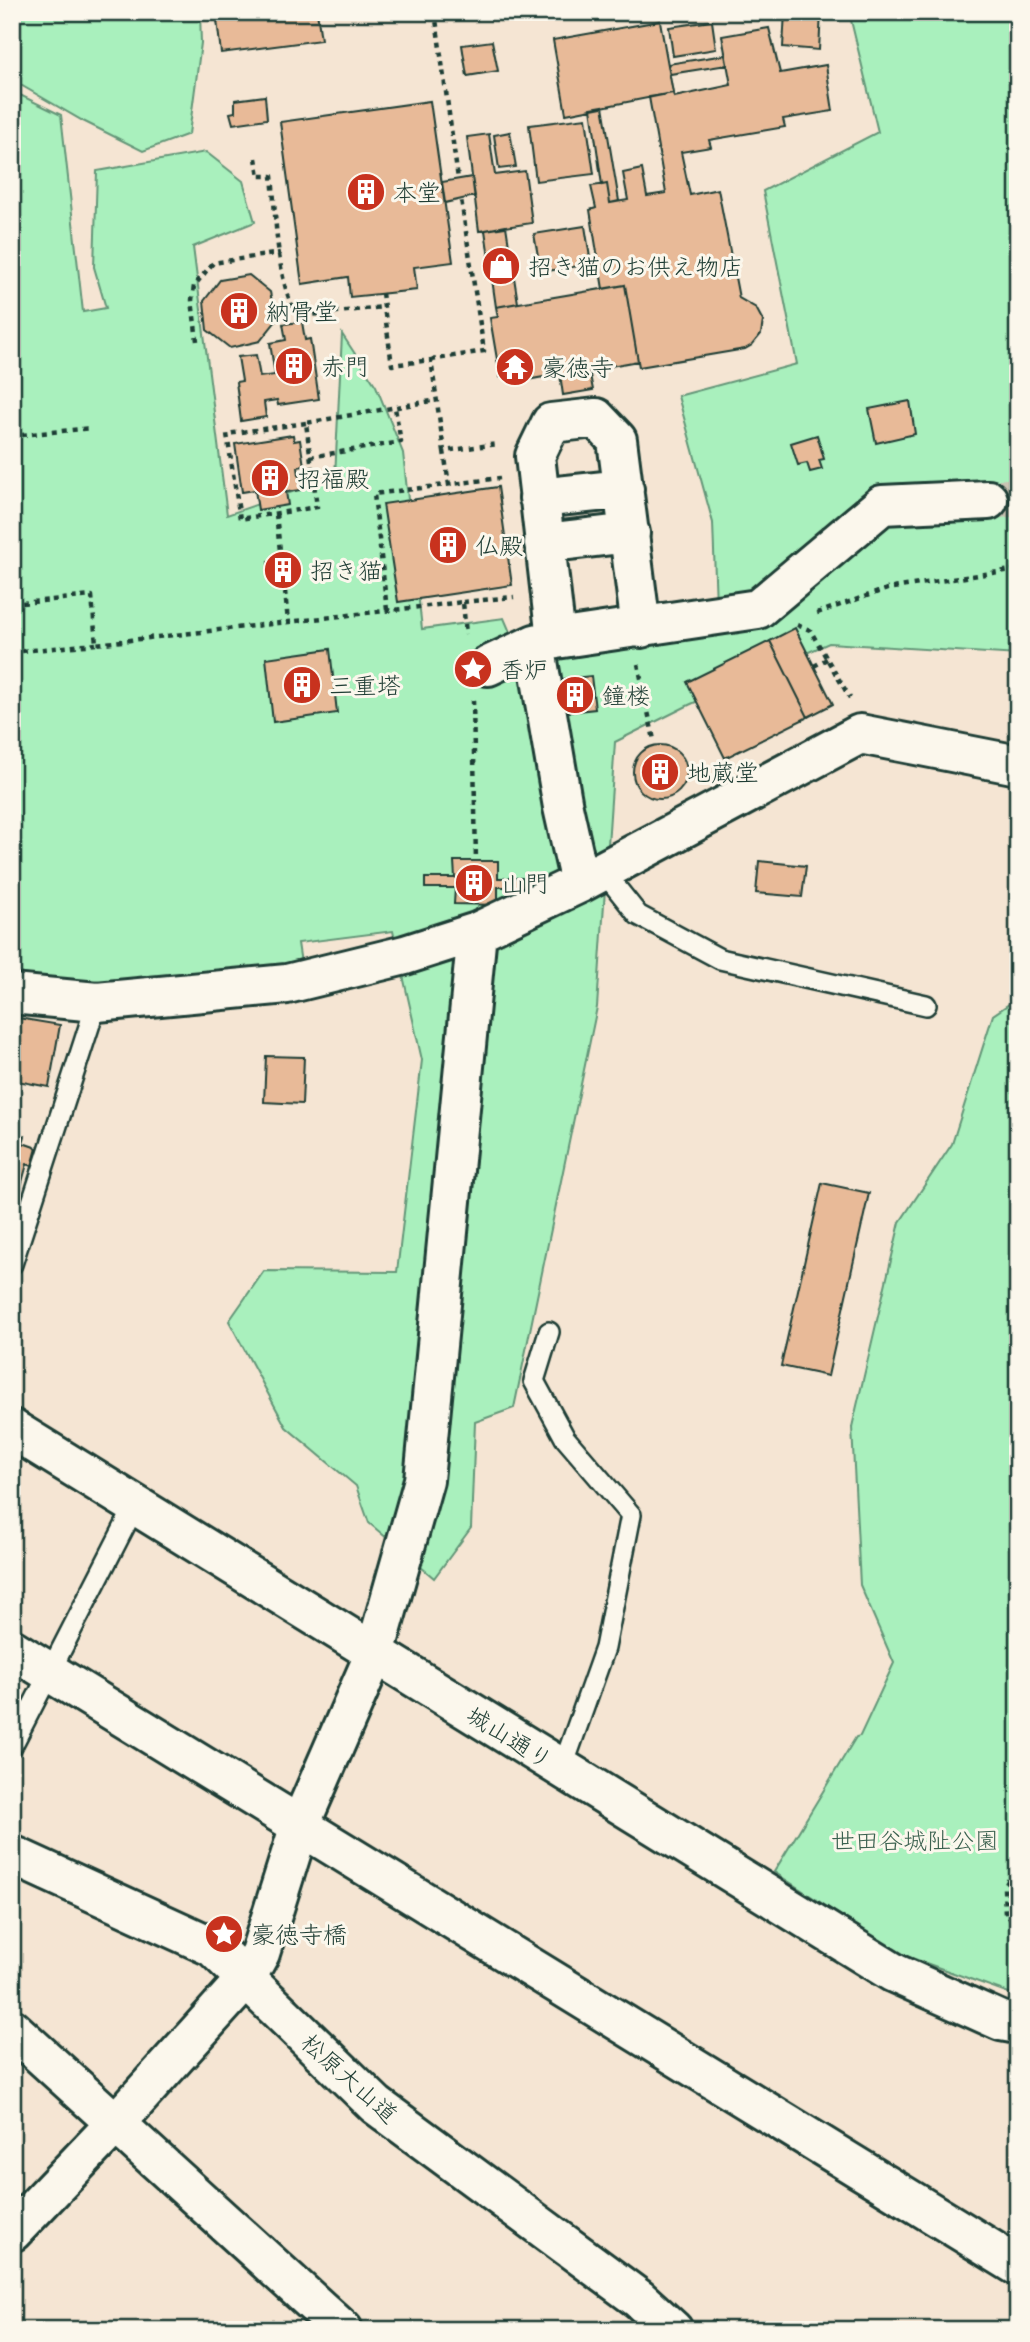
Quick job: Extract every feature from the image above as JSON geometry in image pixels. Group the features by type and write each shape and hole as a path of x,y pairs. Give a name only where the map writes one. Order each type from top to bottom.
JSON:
{"street":[{"path":"592,877 563,807 545,642 544,544 535,456 551,423 596,418 618,440 630,533 636,628"},
{"path":"539,498 624,489"},
{"path":"476,668 545,642 758,609 882,505 988,500"},
{"path":"544,544 630,533"},
{"path":"12,994 97,1002 287,984 405,955 477,932 592,877 860,734 1018,765"},
{"path":"12,2232 116,2123 245,1980 260,1952 300,1825 375,1653 424,1480 477,932"},
{"name":"城山通り","path":"12,1429 894,1973 1001,2021 1018,2024"},
{"path":"12,1649 1018,2266"},
{"name":"松原大山道","path":"12,1855 213,1947 376,2105 639,2299 673,2330"},
{"path":"12,2029 343,2330"}],"lane":[{"path":"592,877 638,915 720,959 926,1005"},
{"path":"12,1264 97,1002"},
{"path":"549,1332 534,1381 565,1438 631,1515 606,1648 562,1769"},
{"path":"12,1746 136,1504"}],"path":[{"path":"435,12 458,179"},
{"path":"256,158 259,176 272,176 280,253 288,296 293,308 305,309 309,315 383,307"},
{"path":"382,293 391,365 484,351 461,199"},
{"path":"197,341 192,300 194,286 213,263 280,253"},
{"path":"431,360 449,485"},
{"path":"306,423 317,507 240,519 227,434 437,400"},
{"path":"310,457 401,442 395,408"},
{"path":"12,436 91,428"},
{"path":"444,452 501,443 503,455"},
{"path":"387,610 374,494 507,477"},
{"path":"276,514 281,560"},
{"path":"887,589 1018,569"},
{"path":"284,581 288,622"},
{"path":"12,604 92,596 96,644"},
{"path":"12,652 527,596 545,642"},
{"path":"463,602 476,668 476,862"},
{"path":"790,622 810,630 850,695 851,706"},
{"path":"636,628 654,740"},
{"path":"814,666 827,659"},
{"path":"1018,1863 1004,1888 1005,1915 1018,1922"}],"green space":[{"path":"12,12 200,12 201,43 189,134 143,151 83,121 12,80"},
{"path":"849,12 1018,12 1018,655 829,643 689,705 615,742 597,1007 514,1408 475,1422 471,1528 434,1578 369,1523 356,1486 286,1427 229,1321 264,1271 397,1272 422,1060 393,931 298,943 301,963 100,984 12,973 12,91 61,115 83,312 106,308 94,267 97,171 206,152 243,181 255,222 193,247 227,515 335,477 342,334 376,386 403,453 422,629 504,618 524,665 717,633 713,523 678,396 797,364 763,191 878,132"},
{"name":"世田谷城阯公園","path":"1018,998 1018,1994 898,1953 774,1872 856,1737 860,1736 894,1663 860,1585 852,1427 900,1222 952,1144 993,1015"}],"building":[{"path":"216,12 317,12 321,40 221,53"},
{"path":"785,12 821,12 819,50 783,47"},
{"path":"660,21 673,93 566,114 553,40"},
{"path":"712,21 716,49 673,56 669,27"},
{"path":"769,28 780,73 826,65 833,111 783,119 785,127 709,140 711,147 681,152 690,195 718,189 739,298 756,308 763,321 761,334 745,349 639,367 625,285 603,289 590,210 596,208 591,186 607,184 610,203 628,200 623,173 642,169 647,196 666,193 649,97 673,93 674,97 731,85 722,36"},
{"path":"492,41 498,71 467,76 462,45"},
{"path":"725,55 727,65 670,74 668,64"},
{"path":"265,96 267,119 233,124 230,113 235,112 235,100"},
{"name":"本堂","path":"430,101 453,262 414,267 417,290 350,297 348,277 302,284 280,122"},
{"path":"603,106 619,201 610,203 607,184 602,185 591,108"},
{"path":"586,118 594,174 536,181 529,125"},
{"path":"510,132 516,167 499,169 494,135"},
{"path":"489,134 495,175 525,171 532,223 479,231 467,137"},
{"path":"472,177 475,196 445,203 442,182"},
{"name":"招き猫のお供え物店","path":"506,226 518,303 496,307 485,230"},
{"path":"585,226 591,264 541,272 534,234"},
{"name":"納骨堂","path":"249,275 270,292 276,321 260,341 230,348 207,330 204,301 220,280"},
{"path":"625,285 638,361 589,370 593,390 563,395 560,374 516,382 514,374 500,377 490,318 498,317 496,307"},
{"name":"赤門","path":"302,322 305,340 310,339 319,399 278,405 277,400 264,402 266,417 241,421 236,382 242,381 238,357 256,355 260,377 275,375 270,343 286,340 283,324"},
{"path":"910,401 915,434 876,443 869,409"},
{"name":"招福殿","path":"293,435 294,441 300,440 304,466 298,467 301,490 286,492 288,505 258,510 255,490 242,492 235,444"},
{"path":"817,435 824,459 819,460 822,469 810,472 807,463 798,465 791,443"},
{"path":"1018,480 1018,515 989,517 986,483"},
{"name":"仏殿","path":"498,487 512,585 398,602 383,504"},
{"name":"招き猫","path":"293,558 297,579 272,583 268,562"},
{"path":"795,628 833,704 808,717 770,641"},
{"path":"770,641 808,717 725,758 687,682"},
{"name":"三重塔","path":"330,649 337,713 273,722 266,658"},
{"name":"鐘楼","path":"591,676 595,709 560,713 556,680"},
{"name":"地蔵堂","path":"665,745 675,749 683,757 687,772 683,787 675,795 655,799 645,795 637,787 633,767 637,757 645,749"},
{"name":"山門","path":"454,861 498,861 498,878 522,878 523,887 498,887 498,905 454,904 455,888 425,888 425,878 455,878"},
{"path":"759,861 806,866 802,897 756,893"},
{"path":"12,1017 60,1025 49,1087 12,1080"},
{"path":"266,1056 304,1057 302,1104 264,1102"},
{"path":"12,1133 25,1136 23,1143 37,1148 32,1166 27,1164 19,1193 12,1191"},
{"path":"822,1183 869,1193 828,1376 781,1366"}],"tunnel":[{"path":"988,500 1018,497"}],"place":[{"name":"本堂","path":"366,192"},
{"name":"招き猫のお供え物店","path":"501,266"},
{"name":"納骨堂","path":"239,311"},
{"name":"赤門","path":"294,366"},
{"name":"豪徳寺","path":"515,367"},
{"name":"招福殿","path":"270,478"},
{"name":"仏殿","path":"448,545"},
{"name":"招き猫","path":"283,570"},
{"name":"香炉","path":"473,669"},
{"name":"三重塔","path":"302,685"},
{"name":"鐘楼","path":"575,695"},
{"name":"地蔵堂","path":"660,772"},
{"name":"山門","path":"474,883"},
{"name":"豪徳寺橋","path":"224,1934"}]}
